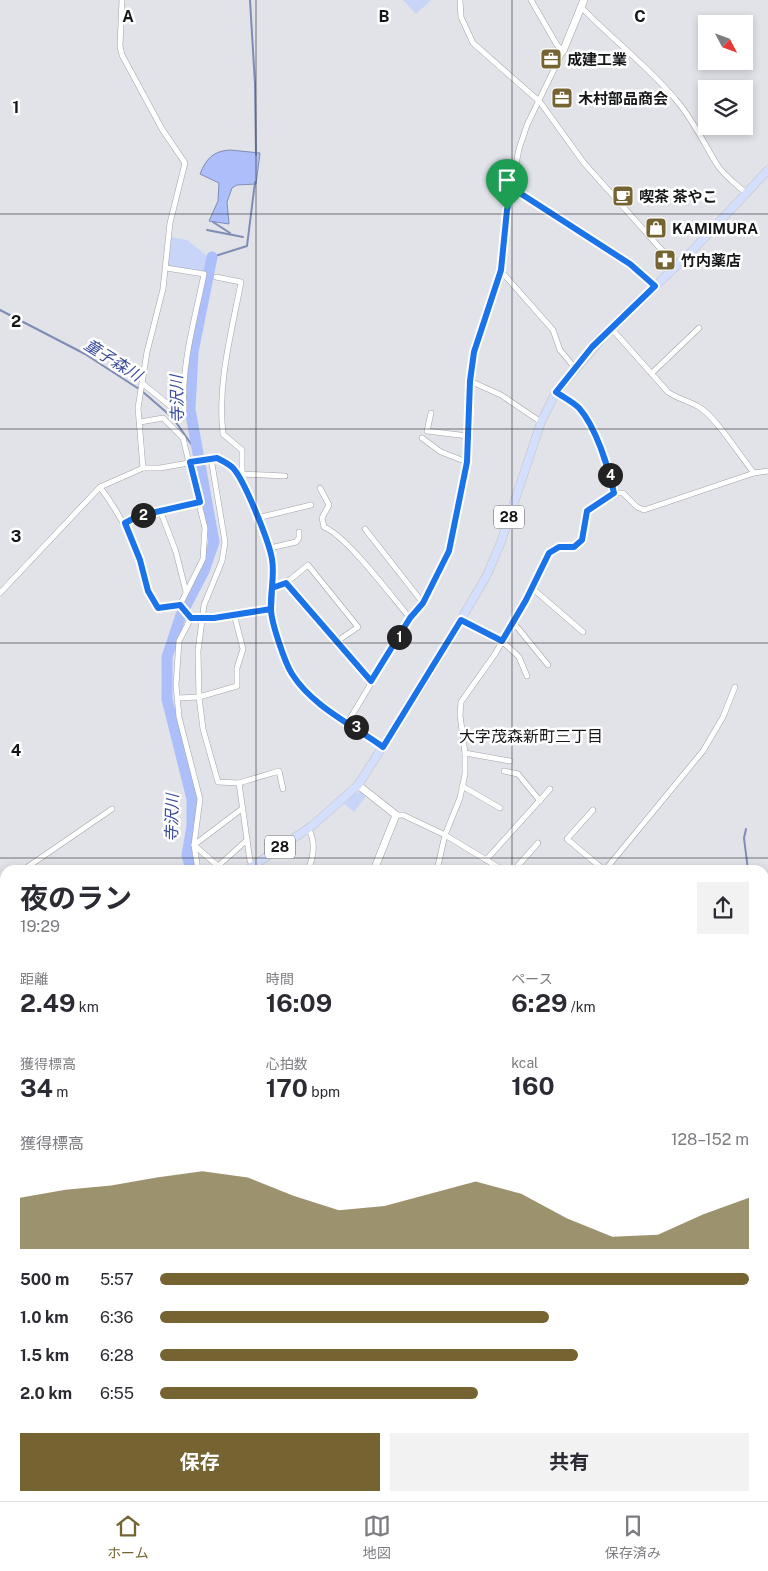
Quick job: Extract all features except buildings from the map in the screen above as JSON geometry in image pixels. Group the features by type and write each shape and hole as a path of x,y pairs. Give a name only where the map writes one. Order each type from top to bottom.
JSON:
{"main road":[{"name":"28","path":"253,865 308,828 358,785 383,747 486,577 501,542 541,422 556,392 611,328 676,266 768,170"}],"street":[{"path":"122,0 120,46 122,55 162,129 184,163 170,223 163,290 147,352 138,408 144,468"},
{"path":"460,0 461,17 473,42 540,102 584,163 676,266"},
{"path":"531,0 557,45 563,51"},
{"path":"348,722 410,618 423,603 449,551 467,462 470,381 474,352 501,270 519,149 527,125 540,102 582,4 612,39 646,68 678,102 710,148 716,164 746,194"},
{"path":"512,188 630,264 655,286"},
{"path":"142,384 178,413 184,410 183,395 188,353 204,274 166,268"},
{"path":"501,270 553,330 560,350 575,368"},
{"path":"216,277 241,282 223,382 220,413 223,434 242,450 241,475 270,548 272,561 272,620 292,673 306,691 335,717 348,722 383,747"},
{"path":"611,328 668,392 680,400 700,407 706,413 754,473"},
{"path":"652,372 699,328"},
{"path":"470,381 501,395 541,422"},
{"path":"556,392 578,407 588,422 602,455 614,493"},
{"path":"431,413 427,431 446,435 468,436"},
{"path":"140,422 163,418 183,438 192,462 205,528 203,559 181,606"},
{"path":"422,438 441,452 467,462"},
{"path":"209,458 225,542 222,561 204,605 198,651 199,697 203,729 218,782 239,783 279,771 284,789"},
{"path":"0,593 100,487 144,468 217,458 241,475 285,476"},
{"path":"438,865 445,835 460,798 462,786 465,753 460,715 461,702 502,641 549,553 559,547 574,547 580,543 584,534 587,511 614,493 623,493 644,510 768,470"},
{"path":"100,487 125,523 140,560 148,591 158,608 181,606"},
{"path":"320,488 330,505 322,518 324,527 334,531 346,543 410,618"},
{"path":"125,523 138,516 200,502"},
{"path":"257,518 311,505"},
{"path":"160,510 176,552 186,592"},
{"path":"365,529 423,603"},
{"path":"270,548 296,542 300,538 299,532"},
{"path":"272,588 286,583 308,565 358,626 336,642"},
{"path":"286,583 371,681"},
{"path":"532,588 583,632"},
{"path":"181,606 191,618 203,619 271,609"},
{"path":"178,698 199,697 237,686 236,668 243,649 234,614"},
{"path":"191,618 179,641 178,698 179,717 200,799 194,845 197,865"},
{"path":"461,620 502,641 519,657 527,676"},
{"path":"513,622 548,665"},
{"path":"609,865 702,751 724,717 735,687"},
{"path":"465,753 510,761"},
{"path":"504,771 518,774 540,801"},
{"path":"239,783 250,865"},
{"path":"358,785 396,815 403,816 445,835 494,865"},
{"path":"462,786 500,808"},
{"path":"486,860 550,789"},
{"path":"194,845 242,808"},
{"path":"30,865 112,810"},
{"path":"593,810 568,839 599,865"},
{"path":"376,865 396,815"},
{"path":"308,828 313,836 314,844 309,865"},
{"path":"219,865 247,840"},
{"path":"518,865 538,843"},
{"path":"194,845 217,865"}],"shaded area":[{"path":"403,0 431,0 416,14"},
{"path":"230,150 260,153 256,184 237,185 232,188 227,202 229,224 209,221 218,201 219,183 200,174 211,157 219,152"},
{"path":"171,237 187,240 207,256 204,272 170,266 167,263"},
{"path":"362,792 367,795 354,812 344,804 355,793"}],"waterway":[{"name":"寺沢川","path":"250,0 255,84 256,155"},
{"name":"寺沢川","path":"212,257 247,246 255,182"},
{"path":"213,222 230,233"},
{"path":"207,230 243,237"},
{"name":"寺沢川","path":"190,865 187,855 192,826 192,799 167,699 167,657 181,615 204,571 214,542 190,409 193,352 212,257"},
{"name":"童子森川","path":"0,310 85,354 139,389"},
{"name":"童子森川","path":"143,392 173,418 196,451"},
{"path":"746,829 744,838 747,865"}],"place":[{"name":"成建工業","path":"551,59"},
{"name":"木村部品商会","path":"562,98"},
{"name":"喫茶 茶やこ","path":"623,196"},
{"name":"KAMIMURA","path":"656,228"},
{"name":"竹内薬店","path":"665,260"}],"district":[{"name":"大字茂森新町三丁目","path":"531,736"}],"route":[{"path":"507,210 501,270 474,352 468,409 467,462 449,551 423,603 410,618 371,681 286,583 272,588 271,609 203,619 191,618 180,605 158,608 148,591 140,560 125,523 138,516 200,502 190,462 217,458 233,468 245,489 270,548 272,561 271,600 271,609 272,620 292,673 306,691 335,717 351,724 383,747 461,620 502,641 526,600 549,553 559,547 574,547 580,543 584,534 584,522 587,511 608,500 614,493 611,478 588,422 578,407 556,392 592,347 655,286 630,264 512,188 507,210"}]}
